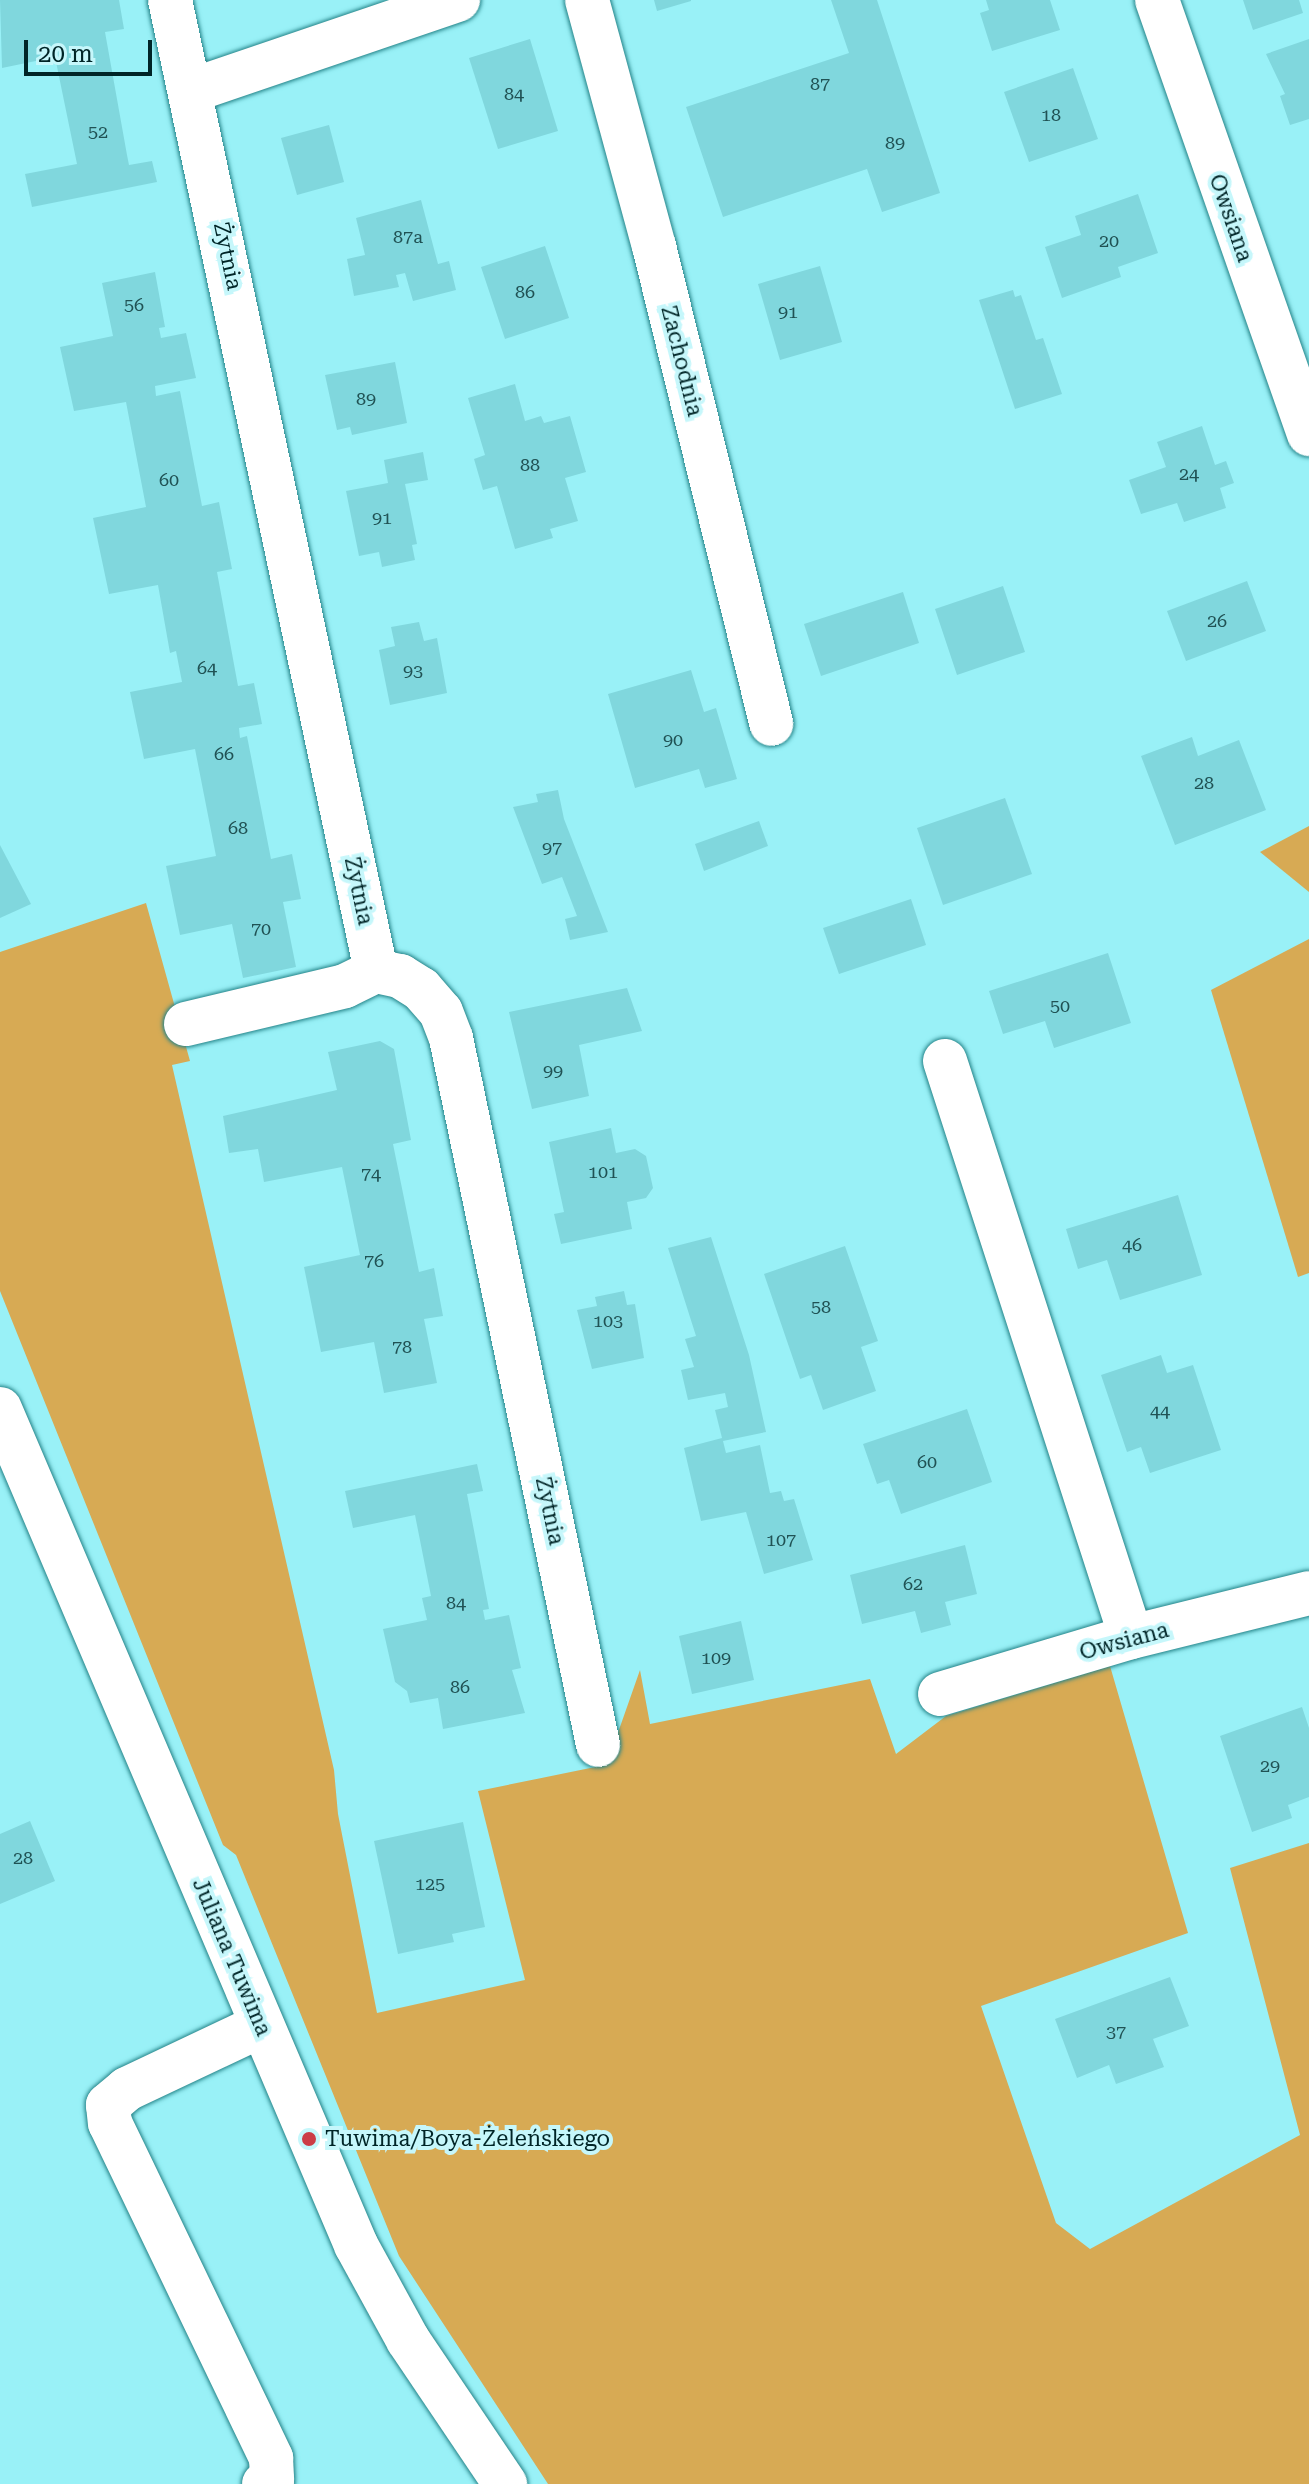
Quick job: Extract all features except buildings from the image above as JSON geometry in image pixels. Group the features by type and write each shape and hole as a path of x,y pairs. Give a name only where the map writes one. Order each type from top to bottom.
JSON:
{"street":[{"name":"Żytnia","path":"170,0 193,90 376,971 421,989 441,1012 451,1038 598,1745"},
{"path":"193,90 458,0"},
{"name":"Zachodnia","path":"587,0 654,246 771,724"},
{"name":"Owsiana","path":"1157,0 1309,434"},
{"path":"186,1024 345,986 376,971"},
{"path":"945,1061 1131,1637"},
{"name":"Juliana Tuwima","path":"0,1409 260,2026 379,2292 505,2484"},
{"name":"Owsiana","path":"940,1694 1131,1637 1309,1593"},
{"path":"260,2026 127,2089 108,2105 110,2123 271,2458 272,2480 264,2484"}],"shaded area":[{"path":"1309,826 1309,892 1260,852"},
{"path":"146,903 190,1061 172,1065 334,1770 338,1814 377,2013 525,1980 478,1791 600,1766 614,1744 640,1670 650,1724 870,1679 896,1754 946,1716 1110,1666 1188,1933 981,2006 1056,2223 1090,2249 1300,2135 1230,1868 1309,1843 1309,2484 548,2484 399,2256 236,1855 223,1845 0,1291 0,952"},
{"path":"1309,939 1309,1273 1298,1277 1211,990"}],"place":[{"name":"Tuwima/Boya-Żeleńskiego","path":"309,2139"}]}
